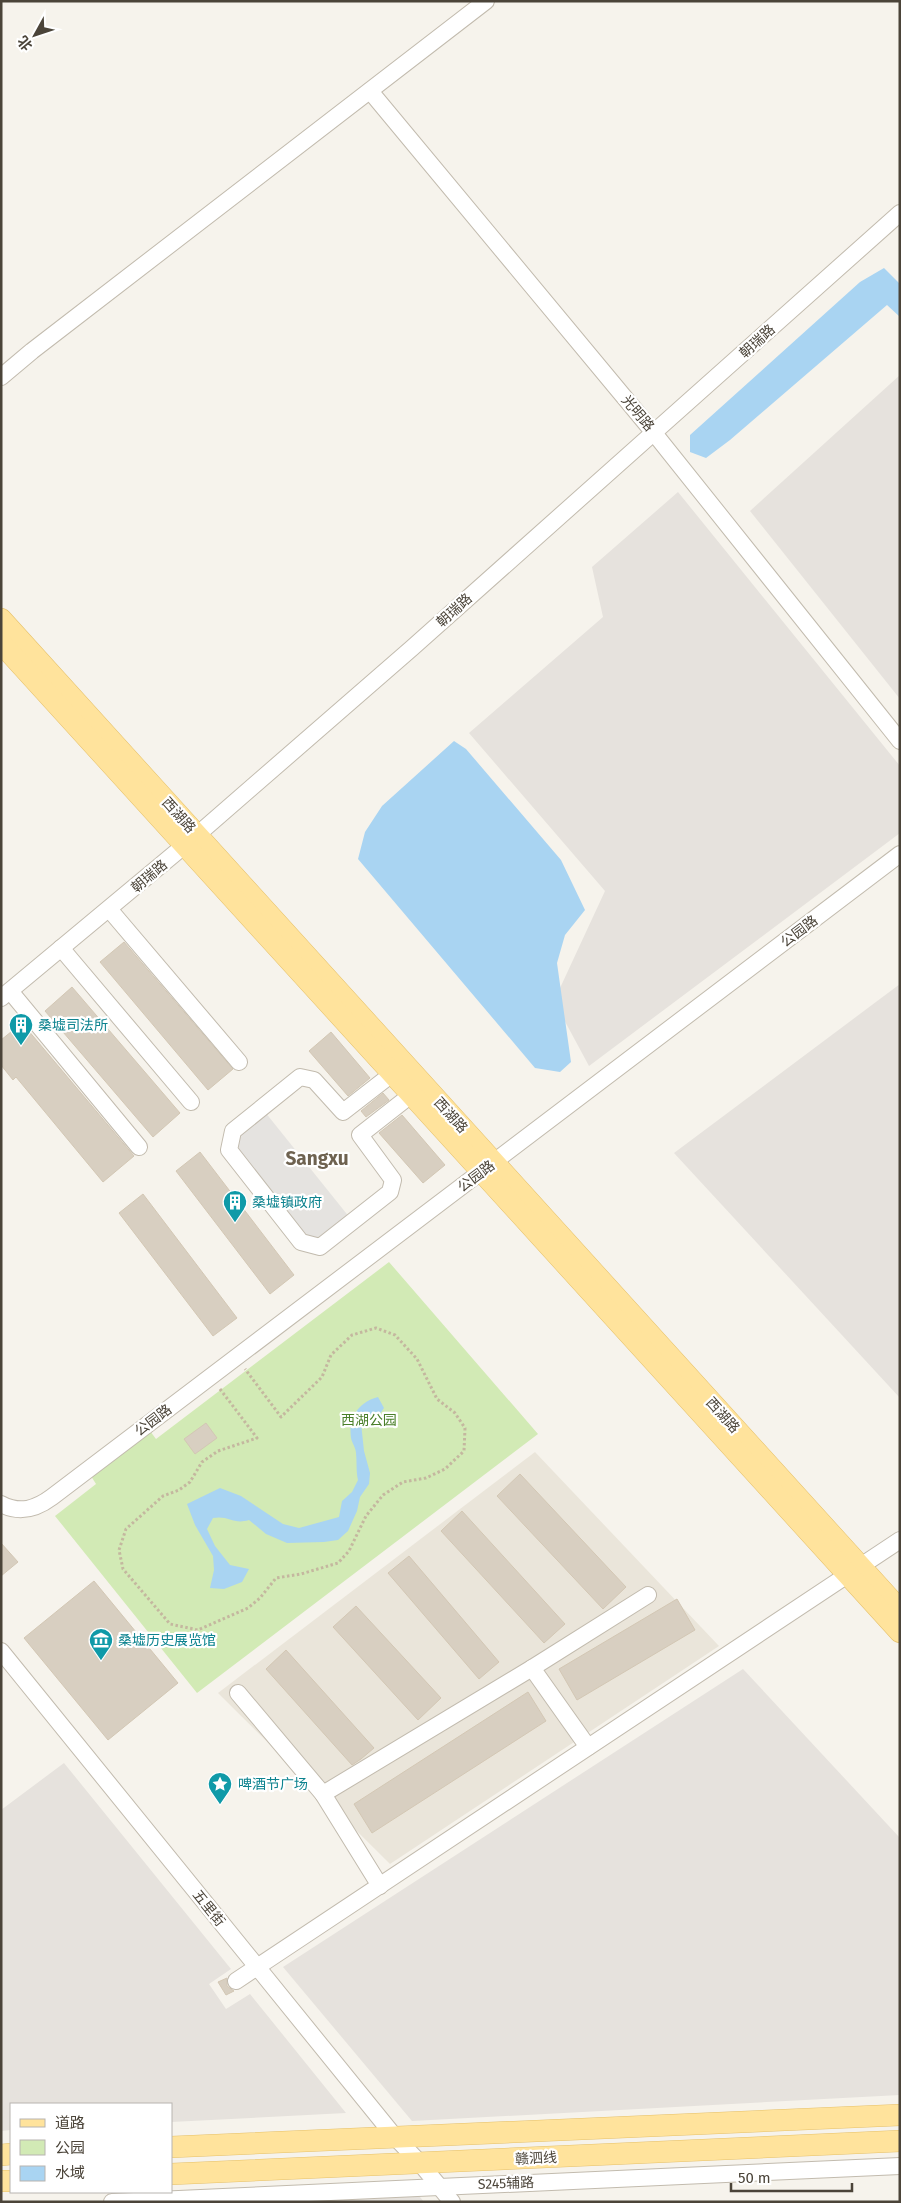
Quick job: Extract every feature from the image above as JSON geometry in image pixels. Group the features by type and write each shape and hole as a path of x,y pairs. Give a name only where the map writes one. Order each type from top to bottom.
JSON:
{"main road":[{"name":"西湖路","path":"1,619 392,1074 411,1095 488,1167"},
{"name":"西湖路","path":"1,643 191,841 488,1167 853,1570 900,1632"},
{"name":"西湖路","path":"853,1570 900,1610"},
{"name":"赣泗线","path":"172,2147 900,2115"},
{"name":"赣泗线","path":"172,2174 900,2141"}],"street":[{"path":"1,378 32,351 486,1"},
{"name":"光明路","path":"370,91 654,433 900,741"},
{"name":"朝瑞路","path":"5,995 191,841 654,433 900,213"},
{"name":"公园路","path":"1,1504 12,1509 38,1507 52,1497 900,854"},
{"path":"109,909 240,1062"},
{"path":"62,948 191,1102"},
{"path":"5,995 139,1147"},
{"path":"392,1074 344,1112 314,1080 300,1077 233,1131 230,1150 301,1242 320,1247 390,1192 393,1180 360,1135 411,1095"},
{"path":"236,1981 900,1540"},
{"path":"323,1794 532,1668 648,1595"},
{"name":"五里街","path":"1,1651 395,2137 420,2163 452,2202"},
{"path":"532,1668 588,1747"},
{"path":"238,1693 323,1794 380,1886"},
{"name":"S245辅路","path":"112,2202 900,2166"}],"path":[{"path":"211,1377 257,1438 218,1451 202,1462 190,1482 179,1490 163,1496 126,1529 118,1550 123,1569 170,1624 198,1630 248,1608 260,1598 270,1583 276,1578 301,1574 338,1563 349,1552 366,1516 383,1495 403,1482 426,1478 445,1469 464,1451 465,1428 456,1413 437,1399 417,1359 395,1335 376,1328 352,1335 331,1355 322,1377 281,1418 237,1357"}],"shaded area":[{"path":"900,375 900,699 750,511"},
{"path":"678,492 900,766 900,833 589,1066 554,1001 605,891 469,733 603,617 592,567"},
{"path":"900,984 900,1398 674,1153"},
{"path":"265,1112 350,1218 309,1251 227,1142"},
{"path":"535,1452 719,1646 390,1864 218,1693"},
{"path":"743,1669 900,1838 900,2095 412,2121 283,1967"},
{"path":"64,1763 231,1969 209,1984 226,2009 250,1994 346,2113 172,2122 172,2103 10,2103 10,2130 1,2131 1,1810"},
{"path":"416,2192 424,2202 241,2202"}],"green space":[{"name":"西湖公园","path":"389,1262 538,1434 197,1693 55,1516 96,1484 91,1476 150,1431 156,1439"}],"water":[{"path":"884,268 900,284 900,317 887,305 730,440 706,458 690,452 690,435 860,282"},
{"path":"454,741 466,749 561,860 585,910 565,935 557,963 571,1062 560,1072 535,1068 358,859 365,832 382,806"},
{"path":"378,1397 384,1408 375,1421 364,1412 361,1423 364,1451 370,1473 369,1484 360,1497 357,1511 348,1531 338,1540 287,1543 266,1534 249,1520 239,1521 218,1517 213,1518 207,1529 215,1546 230,1565 249,1569 242,1582 224,1589 210,1588 214,1570 213,1556 195,1525 187,1504 220,1488 241,1496 283,1524 299,1528 339,1517 342,1501 352,1492 358,1480 356,1451 351,1438 351,1423 360,1407 371,1399"}],"building":[{"path":"124,942 233,1069 208,1090 100,962"},
{"path":"72,987 180,1113 153,1137 45,1011"},
{"path":"22,1023 134,1156 103,1182 16,1077 13,1080 1,1065 1,1040"},
{"path":"331,1032 370,1078 348,1096 309,1051"},
{"path":"383,1093 389,1100 366,1117 361,1111"},
{"path":"402,1115 445,1165 423,1183 379,1133"},
{"name":"桑墟镇政府","path":"200,1152 294,1275 270,1294 176,1171"},
{"path":"143,1194 237,1318 213,1336 119,1213"},
{"path":"206,1423 217,1438 195,1454 184,1439"},
{"path":"520,1474 626,1587 603,1609 497,1496"},
{"path":"462,1511 565,1624 544,1643 441,1531"},
{"path":"1,1543 18,1562 1,1576"},
{"path":"409,1556 499,1662 479,1679 388,1573"},
{"name":"桑墟历史展览馆","path":"94,1581 178,1683 108,1740 24,1638"},
{"path":"677,1599 695,1630 577,1700 559,1669"},
{"path":"356,1606 441,1698 418,1720 333,1627"},
{"path":"286,1650 374,1748 352,1765 266,1669"},
{"path":"528,1692 546,1721 372,1833 354,1804"},
{"path":"227,1978 227,1986 234,1991 226,1995 218,1982"}],"place":[{"name":"桑墟司法所","path":"21,1046"},
{"name":"桑墟镇政府","path":"235,1223"},
{"name":"桑墟历史展览馆","path":"101,1661"},
{"name":"啤酒节广场","path":"220,1805"}],"district":[{"name":"Sangxu","path":"317,1158"}]}
